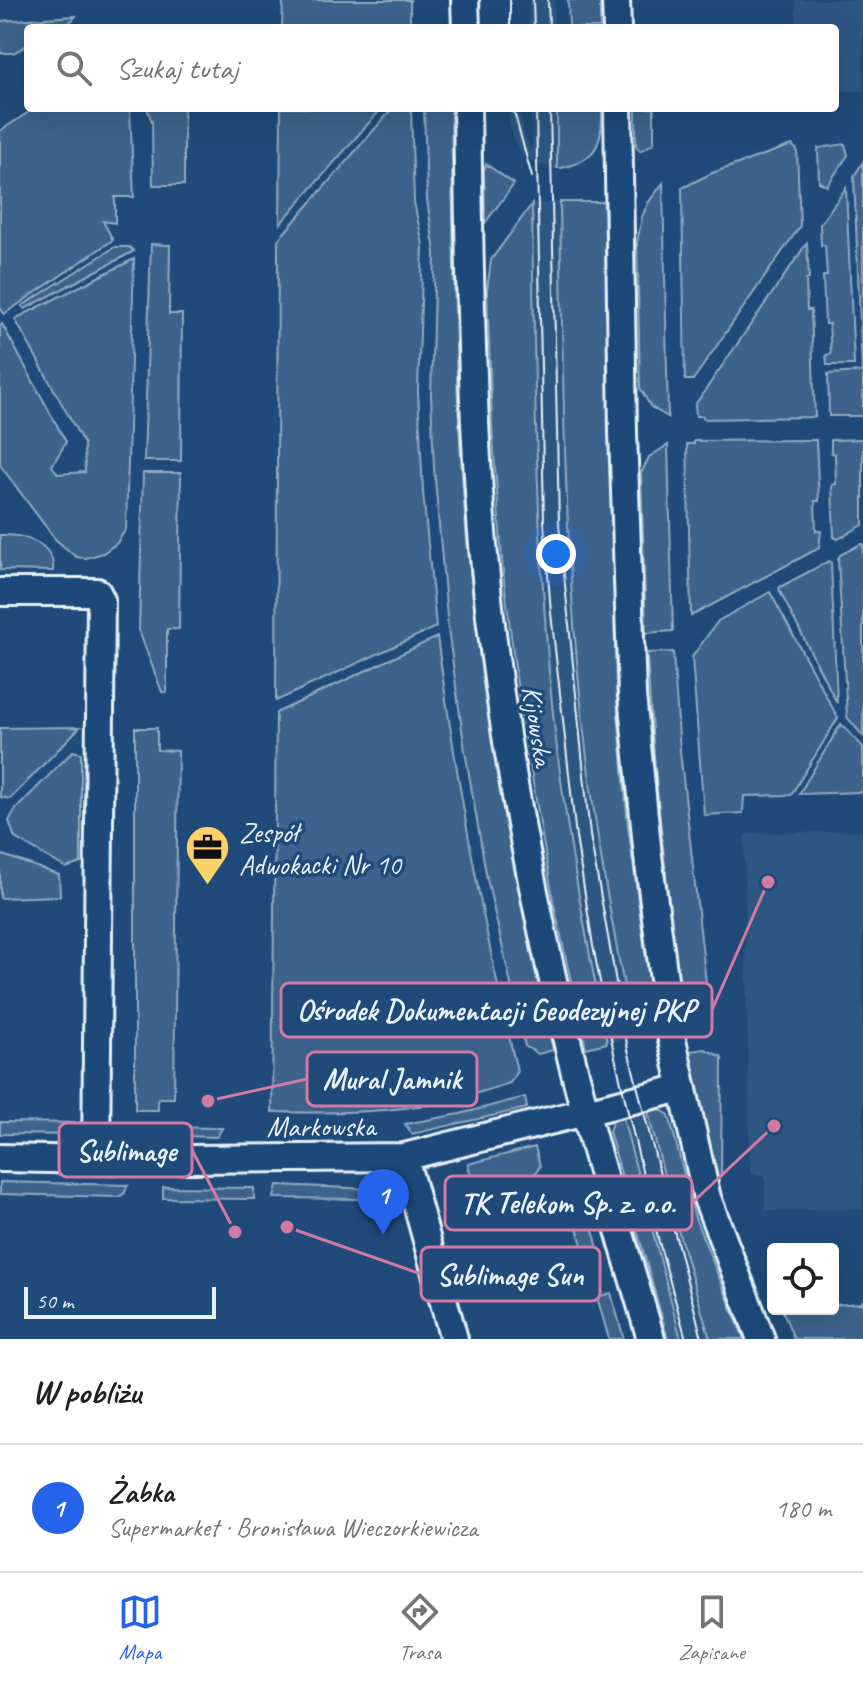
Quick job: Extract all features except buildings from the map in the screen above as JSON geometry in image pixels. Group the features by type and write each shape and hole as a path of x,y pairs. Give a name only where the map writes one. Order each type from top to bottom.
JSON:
{"street":[{"path":"465,0 466,24"},
{"path":"616,0 617,24"},
{"name":"Kijowska","path":"467,112 475,443 490,619 505,732 551,970 586,1112 651,1339"},
{"path":"618,112 623,432 632,695 658,946 682,1088 707,1198 761,1339"},
{"path":"0,592 97,592 101,600 96,1160"},
{"name":"Markowska","path":"0,1158 404,1157 682,1088"},
{"path":"404,1157 454,1339"}],"shaded area":[{"path":"283,0 410,0 410,24 282,24"},
{"path":"529,0 554,0 554,24 529,24"},
{"path":"568,0 600,0 600,24 569,24"},
{"path":"796,0 863,0 863,91 839,91 839,24 796,24"},
{"path":"76,16 67,24 24,24 24,47 13,53 0,53 0,21"},
{"path":"29,112 130,112 134,197 115,197 115,223 103,221 113,240 4,314 0,307 0,131"},
{"path":"148,112 184,112 184,185 153,185 152,122"},
{"path":"281,112 378,112 280,224"},
{"path":"390,112 411,112 414,202 423,245 418,391 423,492 436,627 276,701 278,240"},
{"path":"424,112 451,112 457,384 468,549 502,801 553,1050 538,1054 525,1046 487,879 448,629 434,468 431,395 435,253 427,200"},
{"path":"508,112 520,112 532,149 531,112 557,112 557,168 543,166 520,154"},
{"path":"557,112 602,112 599,140 590,155 573,165 557,168"},
{"path":"636,112 654,112 654,143 640,151 636,145"},
{"path":"845,144 848,155 827,186 819,182 818,148"},
{"path":"792,145 797,150 800,226 693,380 685,380 682,188 712,173"},
{"path":"863,162 863,416 829,416 828,374 862,372 854,176"},
{"path":"486,164 514,184 485,223 484,170"},
{"path":"663,183 668,417 651,407 640,388 637,242 648,203"},
{"path":"846,188 854,365 827,365 826,355 831,354 829,324 825,324 823,276 827,276 820,224"},
{"path":"560,202 567,514 572,590 615,943 634,1037 607,1043 572,846 550,686 543,594 532,204"},
{"path":"560,202 604,202 616,688 628,826 656,1032 634,1037 601,857 579,681 566,476"},
{"path":"532,204 539,504 550,683 574,864 607,1043 586,1048 554,905 520,707 503,572 492,425 487,290 491,260"},
{"path":"807,243 807,310 811,310 815,417 703,419 703,416 696,416 695,405"},
{"path":"151,244 170,245 169,314 182,314 181,461 144,461"},
{"path":"115,247 129,247 134,251 25,309 22,306"},
{"path":"134,259 126,529 117,543 103,553 86,558 76,557 55,539 0,465 0,326 2,324 66,442 52,466 58,474 85,472 84,444 15,319"},
{"path":"863,439 863,525 838,539 834,537 832,485 836,484 831,440"},
{"path":"816,440 819,501 815,501 816,531 821,531 819,548 691,616 687,444 694,444 694,441"},
{"path":"668,445 673,631 646,633 641,473 649,457"},
{"path":"143,473 181,473 179,629 167,629 167,692 162,692 139,631"},
{"path":"0,535 18,536 36,542 49,553 53,571 0,570"},
{"path":"861,544 863,736 847,717 838,559"},
{"path":"829,561 831,563 837,703 779,590"},
{"path":"770,592 838,718 791,795 744,796 743,813 704,815 692,657 718,621"},
{"path":"437,637 472,855 517,1071 510,1083 432,1104 365,1111 272,1112 276,713"},
{"path":"673,652 680,751 708,1001 703,1010 691,1017 683,1014 671,924 647,653"},
{"path":"841,724 863,747 863,792 799,794"},
{"path":"80,727 10,799 0,797 0,728"},
{"path":"135,728 157,728 157,750 178,751 174,1098 158,1098 158,1110 135,1110"},
{"path":"73,751 81,753 81,863 66,868 15,838 9,821 15,810"},
{"path":"863,831 863,1209 765,1211 765,1175 750,1174 744,834"},
{"path":"0,854 59,875 60,896 0,898"},
{"path":"705,1049 722,1057 721,1176 716,1178 690,1051"},
{"path":"525,1097 527,1108 412,1134 405,1124 460,1114"},
{"path":"656,1107 669,1115 695,1218 744,1339 710,1339 647,1108"},
{"path":"647,1108 710,1339 681,1339 622,1114"},
{"path":"622,1114 681,1339 668,1339 609,1131 613,1120"},
{"path":"0,1122 86,1123 81,1135 0,1134"},
{"path":"147,1127 222,1128 217,1137 144,1135"},
{"path":"535,1147 540,1166 534,1176 481,1189 473,1185 468,1164"},
{"path":"0,1182 128,1185 124,1194 118,1197 0,1194"},
{"path":"277,1185 372,1189 362,1199 274,1198"},
{"path":"163,1187 254,1188 254,1199 163,1198"},
{"path":"586,1206 604,1269 590,1273 572,1210"},
{"path":"611,1293 624,1339 609,1339 597,1297"},
{"path":"863,1300 863,1339 794,1339 784,1315 839,1315 839,1305 862,1303"}],"tram line":[{"path":"510,0 510,24"},
{"path":"533,0 534,24"},
{"path":"548,0 549,24"},
{"path":"514,112 532,177"},
{"path":"536,112 544,522 576,837 614,1053 659,1242 686,1339"},
{"path":"550,112 559,524 590,835 628,1050 702,1339"}],"place":[{"name":"Ośrodek Dokumentacji Geodezyjnej PKP","path":"768,882"},
{"name":"Zespół Adwokacki Nr 10","path":"208,887"},
{"name":"Mural Jamnik","path":"208,1101"},
{"name":"TK Telekom Sp. z. o.o.","path":"774,1126"},
{"name":"Sublimage Sun","path":"287,1227"},
{"name":"Sublimage","path":"235,1232"},
{"name":"Żabka","path":"383,1235"}]}
